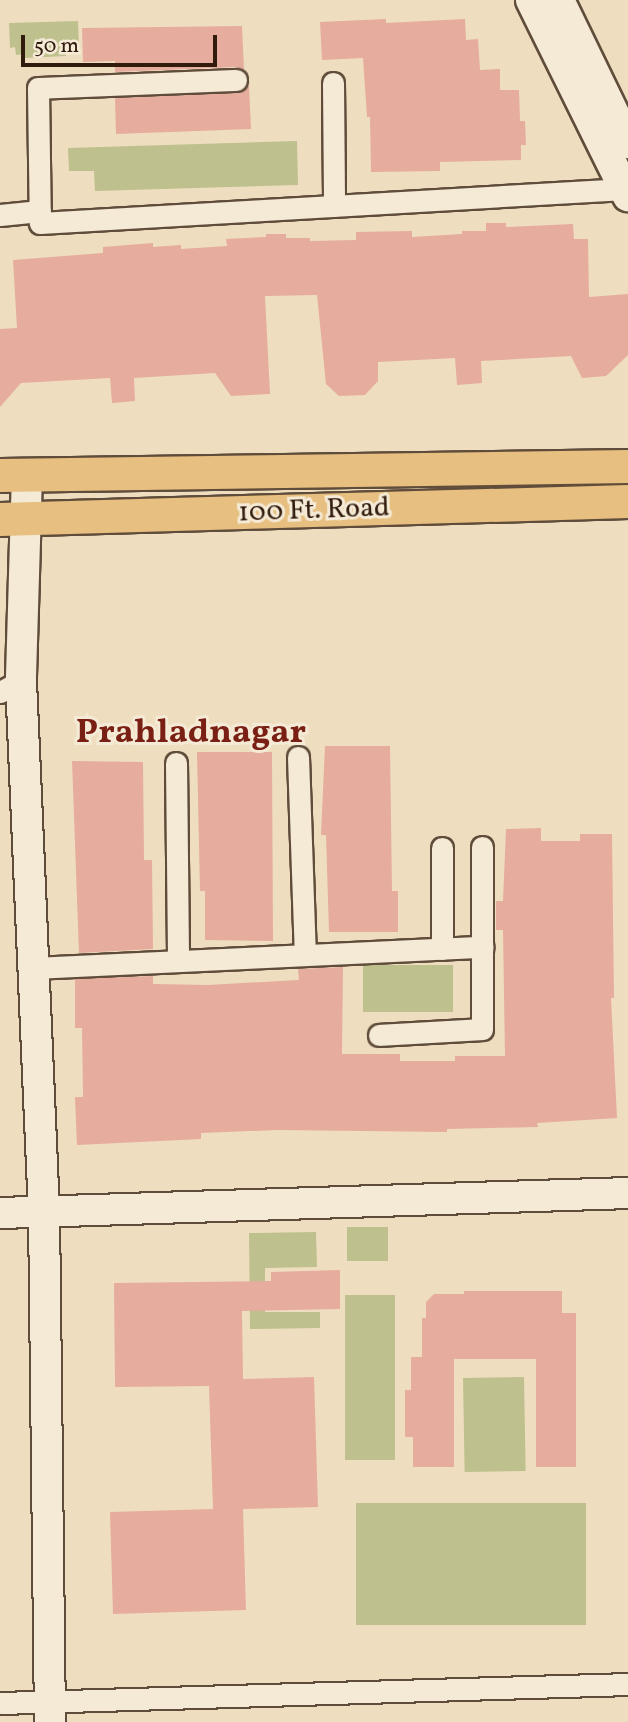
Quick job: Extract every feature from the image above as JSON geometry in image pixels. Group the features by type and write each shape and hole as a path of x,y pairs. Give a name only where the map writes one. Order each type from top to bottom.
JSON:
{"main road":[{"name":"100 Ft. Road","path":"14,474 628,466"},
{"name":"100 Ft. Road","path":"12,519 628,501"}],"street":[{"path":"236,80 38,88 40,223 626,193 531,0"},
{"path":"559,0 628,143"},
{"path":"333,83 334,206"},
{"path":"0,215 40,211"},
{"path":"14,474 10,686 33,968 44,1212 50,1712"},
{"path":"298,757 305,955"},
{"path":"176,764 178,961"},
{"path":"442,848 442,949"},
{"path":"379,1035 482,1030 482,848"},
{"path":"33,968 483,947"},
{"path":"0,1213 628,1193"},
{"path":"0,1703 50,1712 628,1684"}],"green space":[{"path":"78,21 79,49 66,53 66,56 25,58 24,54 16,55 15,47 10,48 9,23"},
{"path":"297,141 298,185 95,191 94,171 69,171 68,148"},
{"path":"363,965 453,965 453,1012 363,1012"},
{"path":"347,1227 388,1227 388,1261 347,1261"},
{"path":"316,1232 317,1267 265,1268 265,1312 320,1312 320,1328 250,1329 249,1233"},
{"path":"345,1295 395,1295 395,1460 345,1460"},
{"path":"524,1377 526,1471 465,1472 463,1378"},
{"path":"356,1503 586,1503 586,1625 356,1625"}],"building":[{"path":"386,19 386,23 465,19 466,40 478,39 480,70 500,69 500,90 519,90 520,121 525,121 526,145 521,145 521,160 440,162 440,171 371,172 370,117 367,117 363,58 322,60 320,22"},
{"path":"242,26 244,70 235,67 115,72 115,61 83,62 82,28"},
{"path":"249,86 251,129 116,134 115,98 237,93"},
{"path":"486,223 506,223 506,227 573,224 574,239 588,239 589,297 628,294 628,355 606,376 582,378 571,356 481,361 482,383 457,385 455,358 378,362 378,381 365,395 339,396 326,384 317,295 265,296 270,394 231,396 215,373 134,378 135,401 112,403 110,378 21,383 0,407 0,329 17,328 13,260 103,253 103,247 153,243 153,247 181,245 181,249 227,246 226,239 266,237 266,234 286,234 286,238 310,238 310,241 356,240 356,232 412,231 412,237 462,234 462,231 486,231"},
{"path":"325,746 390,746 392,891 398,891 398,932 329,932 326,835 321,835"},
{"path":"197,752 272,752 273,941 205,940 205,891 200,891"},
{"path":"72,761 143,762 144,860 152,860 153,949 79,953"},
{"path":"541,828 541,841 580,841 580,834 612,834 614,998 611,998 617,1118 537,1123 538,1127 447,1129 447,1132 278,1130 201,1133 201,1139 77,1145 75,1097 83,1097 82,1028 75,1028 75,979 153,976 153,984 208,985 299,980 298,969 343,967 342,1054 400,1054 400,1061 455,1061 455,1056 505,1056 503,930 496,930 496,901 503,901 506,829"},
{"path":"340,1270 340,1309 242,1311 243,1379 314,1377 318,1507 243,1509 246,1610 113,1614 110,1512 213,1509 209,1386 115,1387 114,1283 271,1281 271,1272"},
{"path":"464,1291 562,1291 562,1313 576,1313 576,1467 536,1467 536,1359 454,1359 454,1467 413,1467 413,1437 405,1437 405,1390 411,1390 411,1357 422,1357 422,1318 426,1318 426,1302 434,1294 464,1294"}],"district":[{"name":"Prahladnagar","path":"191,733"}]}
